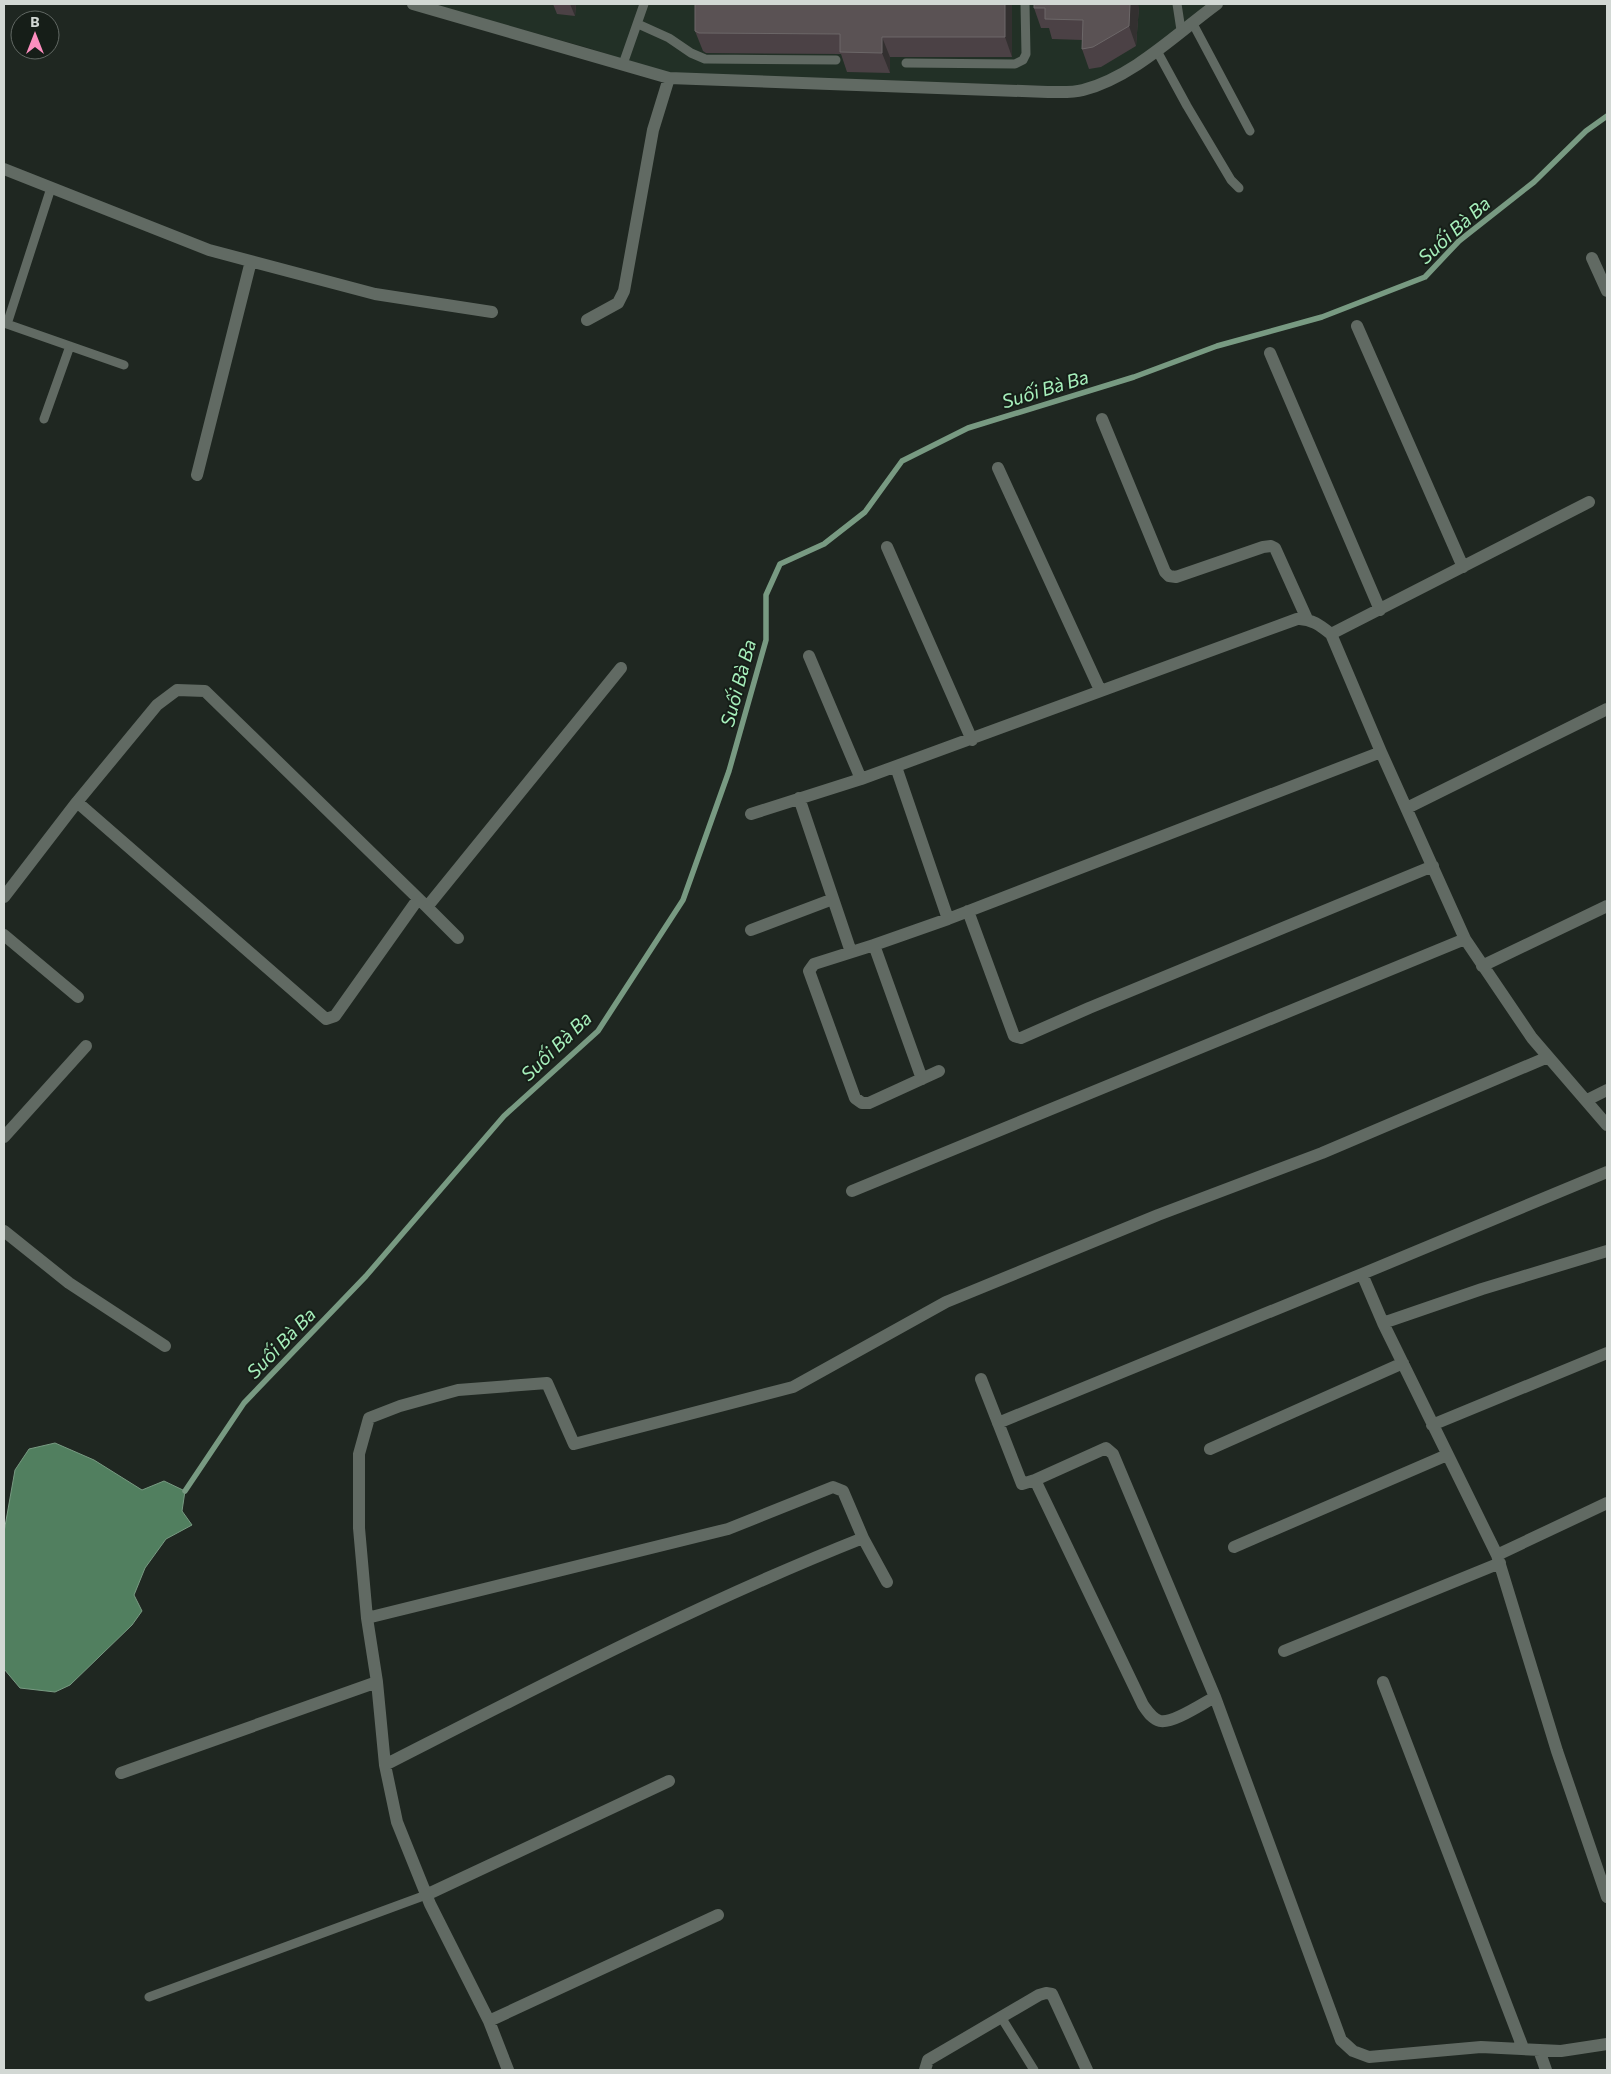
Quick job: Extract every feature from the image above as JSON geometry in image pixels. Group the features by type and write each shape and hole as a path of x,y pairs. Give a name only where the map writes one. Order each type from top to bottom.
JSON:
{"street":[{"path":"413,4 669,78 1048,92 1082,90 1114,78 1157,51 1181,30 1217,4"},
{"path":"587,320 618,303 624,291 653,130 669,78"},
{"path":"4,169 209,250 375,294 492,312"},
{"path":"1592,258 1607,291"},
{"path":"197,475 252,261"},
{"path":"1357,326 1463,567"},
{"path":"1270,353 1380,610"},
{"path":"1102,419 1165,572 1169,576 1176,577 1263,546 1271,546 1275,548 1307,619"},
{"path":"998,468 1100,690"},
{"path":"1331,634 1589,502"},
{"path":"887,548 972,740"},
{"path":"751,814 896,767 972,740 1100,690 1297,619 1307,619 1331,634 1464,939 1532,1038 1607,1125"},
{"path":"809,656 861,779"},
{"path":"77,802 326,1019 335,1016 423,903 621,668"},
{"path":"4,897 77,802 157,705 177,690 205,691 458,938"},
{"path":"1407,808 1607,709"},
{"path":"939,1071 869,1103 855,1098 809,971 814,964 948,919 1381,752"},
{"path":"896,767 948,919"},
{"path":"799,798 851,952"},
{"path":"968,911 1014,1036 1021,1038 1433,866"},
{"path":"751,930 833,899"},
{"path":"1482,966 1607,906"},
{"path":"4,935 78,997"},
{"path":"852,1191 1464,939"},
{"path":"874,945 922,1079"},
{"path":"4,1136 86,1046"},
{"path":"508,2070 489,2021 426,1895 397,1822 385,1765 359,1528 359,1454 369,1418 400,1406 458,1390 547,1383 574,1444 793,1387 946,1302 1158,1215 1322,1153 1548,1057"},
{"path":"1587,1100 1607,1090"},
{"path":"998,1422 1607,1172"},
{"path":"4,1231 70,1283 165,1346"},
{"path":"1383,1323 1482,1289 1607,1250"},
{"path":"1362,1274 1383,1323 1498,1559 1557,1751 1607,1897"},
{"path":"1432,1425 1607,1353"},
{"path":"1210,1449 1403,1363"},
{"path":"981,1379 1022,1484 1106,1448 1110,1450 1215,1696 1341,2040 1353,2052 1369,2057 1481,2047 1560,2050 1607,2044"},
{"path":"1234,1547 1447,1455"},
{"path":"1034,1480 1143,1705 1152,1717 1162,1722 1173,1720 1215,1696"},
{"path":"368,1618 728,1529 834,1487 843,1491 864,1538 887,1582"},
{"path":"1284,1651 1498,1559 1607,1503"},
{"path":"385,1765 562,1675 796,1564 864,1538"},
{"path":"121,1773 376,1682"},
{"path":"1383,1682 1523,2048"},
{"path":"426,1895 669,1781"},
{"path":"489,2021 718,1915"},
{"path":"925,2070 928,2060 1039,1995 1046,1993 1052,1994 1088,2070"},
{"path":"1539,2050 1546,2070"}],"lane":[{"path":"623,64 644,4"},
{"path":"906,63 1015,64 1023,60 1026,54 1025,4"},
{"path":"1177,4 1181,30"},
{"path":"1192,22 1250,131"},
{"path":"638,24 669,38 691,53 705,59 836,60"},
{"path":"1157,51 1192,115 1231,180 1239,188"},
{"path":"51,188 5,323 124,365"},
{"path":"44,419 70,346"},
{"path":"149,1998 426,1895"},
{"path":"1001,2017 1034,2070"}],"shaded area":[{"path":"429,4 1211,4 1155,47 1112,75 1081,87 670,74 585,47"},
{"path":"55,1443 94,1460 142,1490 164,1481 185,1491 182,1511 192,1525 166,1539 145,1568 134,1595 142,1611 132,1625 70,1685 55,1692 20,1688 4,1669 4,1532 15,1470 29,1449"}],"building":[{"path":"695,4 1005,4 1005,37 882,37 882,53 840,52 840,34 699,33 695,31"},
{"path":"1034,4 1130,4 1129,26 1093,47 1082,49 1083,20 1045,19 1045,8 1034,8"}],"waterway":[{"name":"Suối Bà Ba","path":"185,1491 244,1403 366,1276 504,1116 598,1031 683,900 729,771 766,640 766,595 780,564 824,544 865,512 902,461 968,428 1134,377 1217,346 1322,317 1425,277 1459,241 1534,182 1586,131 1607,116"}]}
